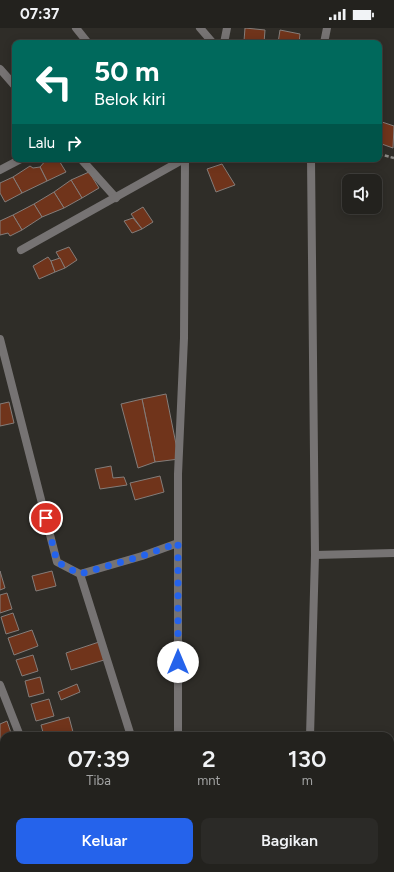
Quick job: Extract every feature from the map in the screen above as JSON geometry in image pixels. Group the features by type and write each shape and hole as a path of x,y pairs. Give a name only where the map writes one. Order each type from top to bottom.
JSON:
{"street":[{"path":"76,28 86,40"},
{"path":"200,28 210,40"},
{"path":"225,40 228,28"},
{"path":"325,40 327,28"},
{"path":"0,69 12,83"},
{"path":"0,170 15,162"},
{"path":"83,162 116,198"},
{"path":"21,250 179,162"},
{"path":"178,732 178,474 184,338 184,162"},
{"path":"310,732 315,554 311,162"},
{"path":"0,339 57,562 80,574 142,556 178,543"},
{"path":"315,554 394,553"},
{"path":"80,574 130,732"},
{"path":"0,685 18,732"}],"path":[{"path":"382,155 394,158"}],"building":[{"path":"245,28 265,30 264,40 244,40"},
{"path":"280,30 300,34 299,40 278,40"},
{"path":"382,122 394,126 393,148 382,144"},
{"path":"44,162 60,162 66,172 47,181 40,167"},
{"path":"222,164 235,185 216,192 207,169"},
{"path":"30,166 33,168 40,167 47,181 22,193 13,177"},
{"path":"89,172 99,188 82,198 71,180"},
{"path":"13,177 22,193 5,202 0,193 0,183"},
{"path":"71,180 82,198 64,208 54,192"},
{"path":"54,192 64,208 42,217 34,204"},
{"path":"34,204 42,217 22,230 13,215"},
{"path":"143,207 153,222 142,229 131,214"},
{"path":"13,215 22,230 10,236 8,233 0,235 0,221"},
{"path":"133,218 142,229 132,233 124,221"},
{"path":"69,247 77,260 65,268 56,252"},
{"path":"48,257 55,272 39,279 33,266"},
{"path":"60,258 65,268 55,272 51,261"},
{"path":"166,394 179,459 155,462 142,399"},
{"path":"142,399 155,462 138,468 121,404"},
{"path":"9,402 14,423 0,426 0,404"},
{"path":"111,466 113,478 124,477 127,485 100,489 95,469"},
{"path":"160,476 164,492 135,500 130,483"},
{"path":"0,571 5,588 0,590"},
{"path":"52,571 56,586 36,591 32,576"},
{"path":"7,593 12,609 0,613 0,595"},
{"path":"13,613 19,630 6,634 1,617"},
{"path":"32,630 38,646 14,655 8,638"},
{"path":"99,642 104,660 71,670 66,653"},
{"path":"33,655 38,671 22,676 16,660"},
{"path":"40,677 44,693 29,697 25,681"},
{"path":"77,684 80,692 61,700 58,692"},
{"path":"49,699 54,716 36,721 31,704"},
{"path":"69,717 73,732 43,732 41,725"},
{"path":"7,721 11,732 0,732 0,724"}],"route":[{"path":"46,518 57,562 80,574 142,556 178,543 178,662"}]}
